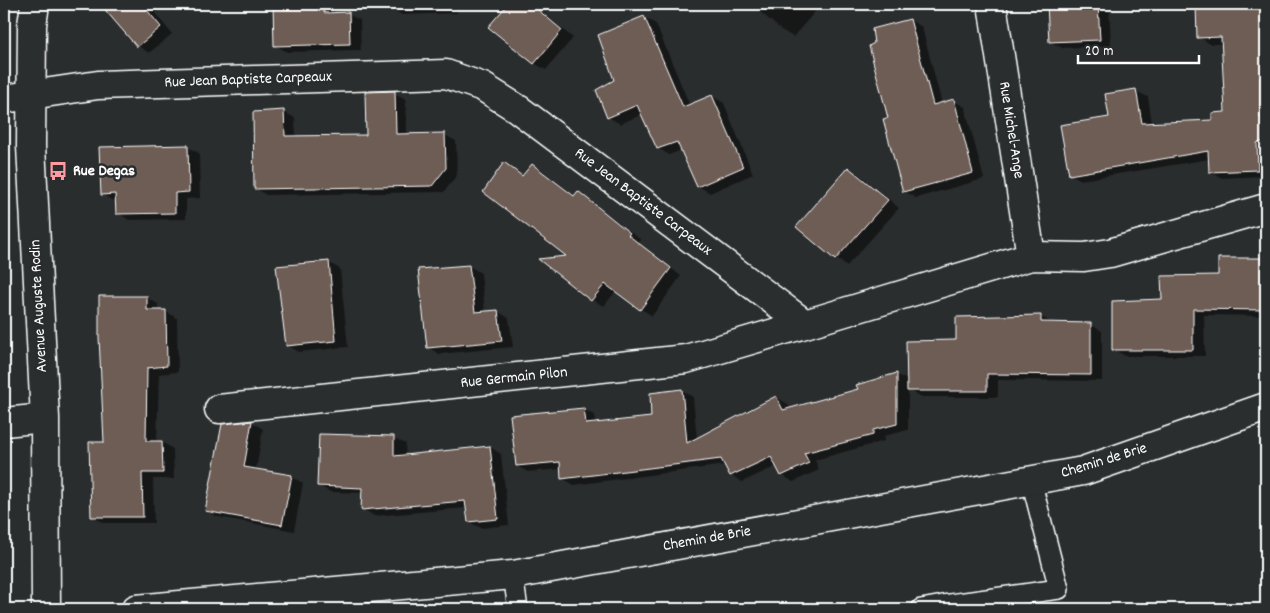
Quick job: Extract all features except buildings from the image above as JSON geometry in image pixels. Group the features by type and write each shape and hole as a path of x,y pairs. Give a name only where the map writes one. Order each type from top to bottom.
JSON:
{"street":[{"name":"Avenue Auguste Rodin","path":"35,4 32,25 31,146 45,418 46,609"},
{"name":"Rue Michel-Ange","path":"992,4 1031,256"},
{"name":"Rue Jean Baptiste Carpeaux","path":"4,99 98,85 446,74 483,87 518,109 805,324"},
{"path":"805,324 1031,256 1084,257 1110,253 1266,208"},
{"name":"Rue Germain Pilon","path":"219,409 686,359 805,324"},
{"name":"Chemin de Brie","path":"136,609 513,575 1083,471 1266,407"},
{"path":"4,422 45,418"}],"lane":[{"path":"921,609 1059,589 1031,480"},
{"path":"513,575 518,609"}],"place":[{"name":"Rue Degas","path":"58,171"}]}
